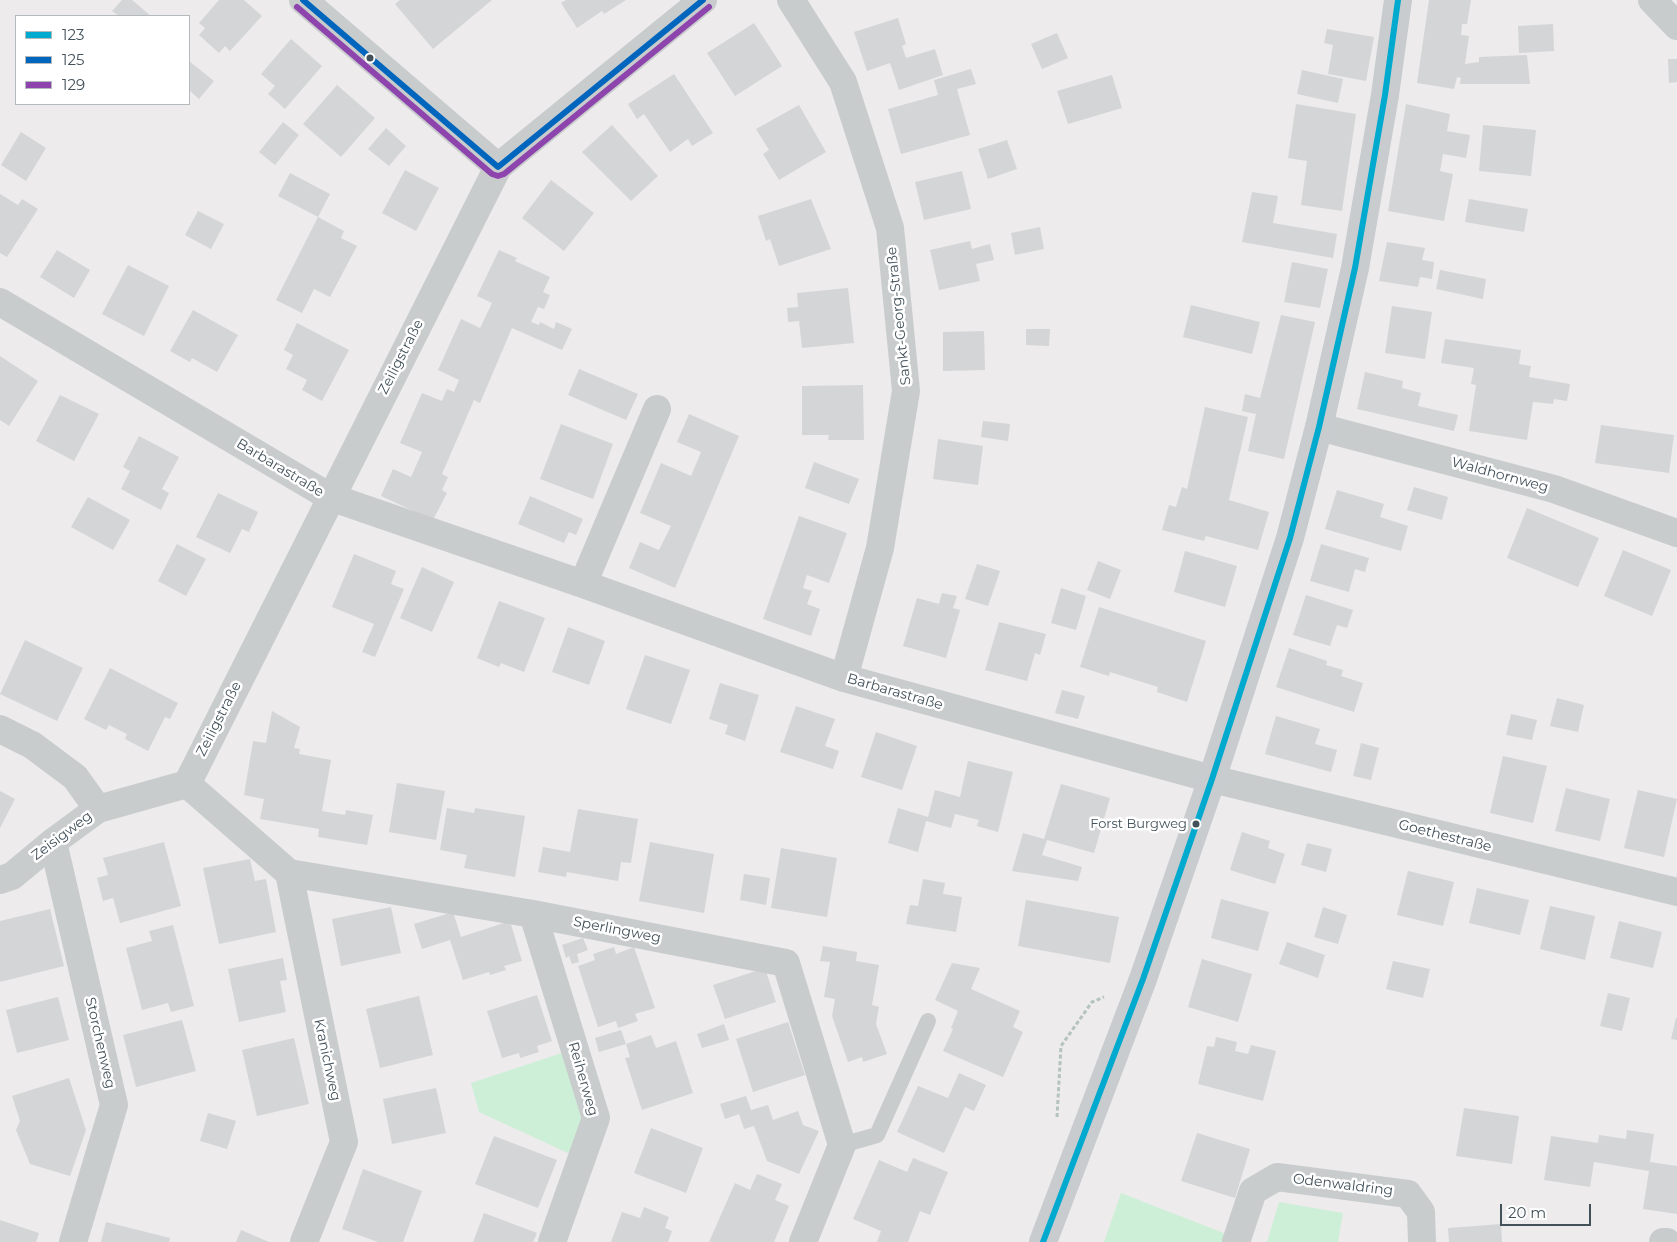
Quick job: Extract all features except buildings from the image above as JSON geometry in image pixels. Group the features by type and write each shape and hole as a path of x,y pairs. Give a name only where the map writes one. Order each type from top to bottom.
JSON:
{"street":[{"path":"303,0 498,167"},
{"name":"Zeiligstraße","path":"187,784 498,167 703,0"},
{"name":"Sankt-Georg-Straße","path":"791,0 843,82 890,228 906,391 880,548 844,678"},
{"path":"1043,1242 1143,979 1212,779 1290,538 1319,427 1355,268 1385,95 1398,0"},
{"path":"1652,0 1677,26"},
{"name":"Barbarastraße","path":"0,302 330,497 583,584 844,678 1212,779"},
{"path":"583,584 657,409"},
{"name":"Waldhornweg","path":"1319,427 1554,489 1677,534"},
{"path":"0,729 32,745 75,777 98,809"},
{"name":"Goethestraße","path":"1212,779 1677,892"},
{"path":"187,784 288,872"},
{"name":"Zeisigweg","path":"0,880 12,876 53,842 98,809 187,784"},
{"name":"Storchenweg","path":"53,842 114,1105 73,1242"},
{"name":"Sperlingweg","path":"288,872 533,914 786,963 842,1145"},
{"name":"Kranichweg","path":"288,872 344,1142 304,1242"},
{"name":"Reiherweg","path":"533,914 596,1118 552,1242"},
{"path":"803,1242 842,1145"},
{"name":"Odenwaldring","path":"1236,1242 1253,1192 1277,1177 1408,1194 1421,1212 1422,1242"}],"lane":[{"path":"842,1145 877,1135 928,1021"}],"path":[{"path":"1057,1120 1060,1046 1092,1002 1143,979"}],"green space":[{"path":"568,1051 587,1118 570,1154 479,1112 471,1083"},
{"path":"1121,1193 1226,1234 1223,1242 1104,1242"},
{"path":"1279,1202 1343,1213 1338,1242 1267,1242"}],"transit line":[{"name":"125","path":"303,0 498,167 703,0"},
{"name":"123","path":"1043,1242 1143,979 1212,779 1290,538 1319,427 1355,268 1385,95 1398,0"},
{"name":"129","path":"297,7 492,174 498,176 504,174 709,7"}],"place":[{"name":"Forst Burgweg","path":"1196,824"}]}
